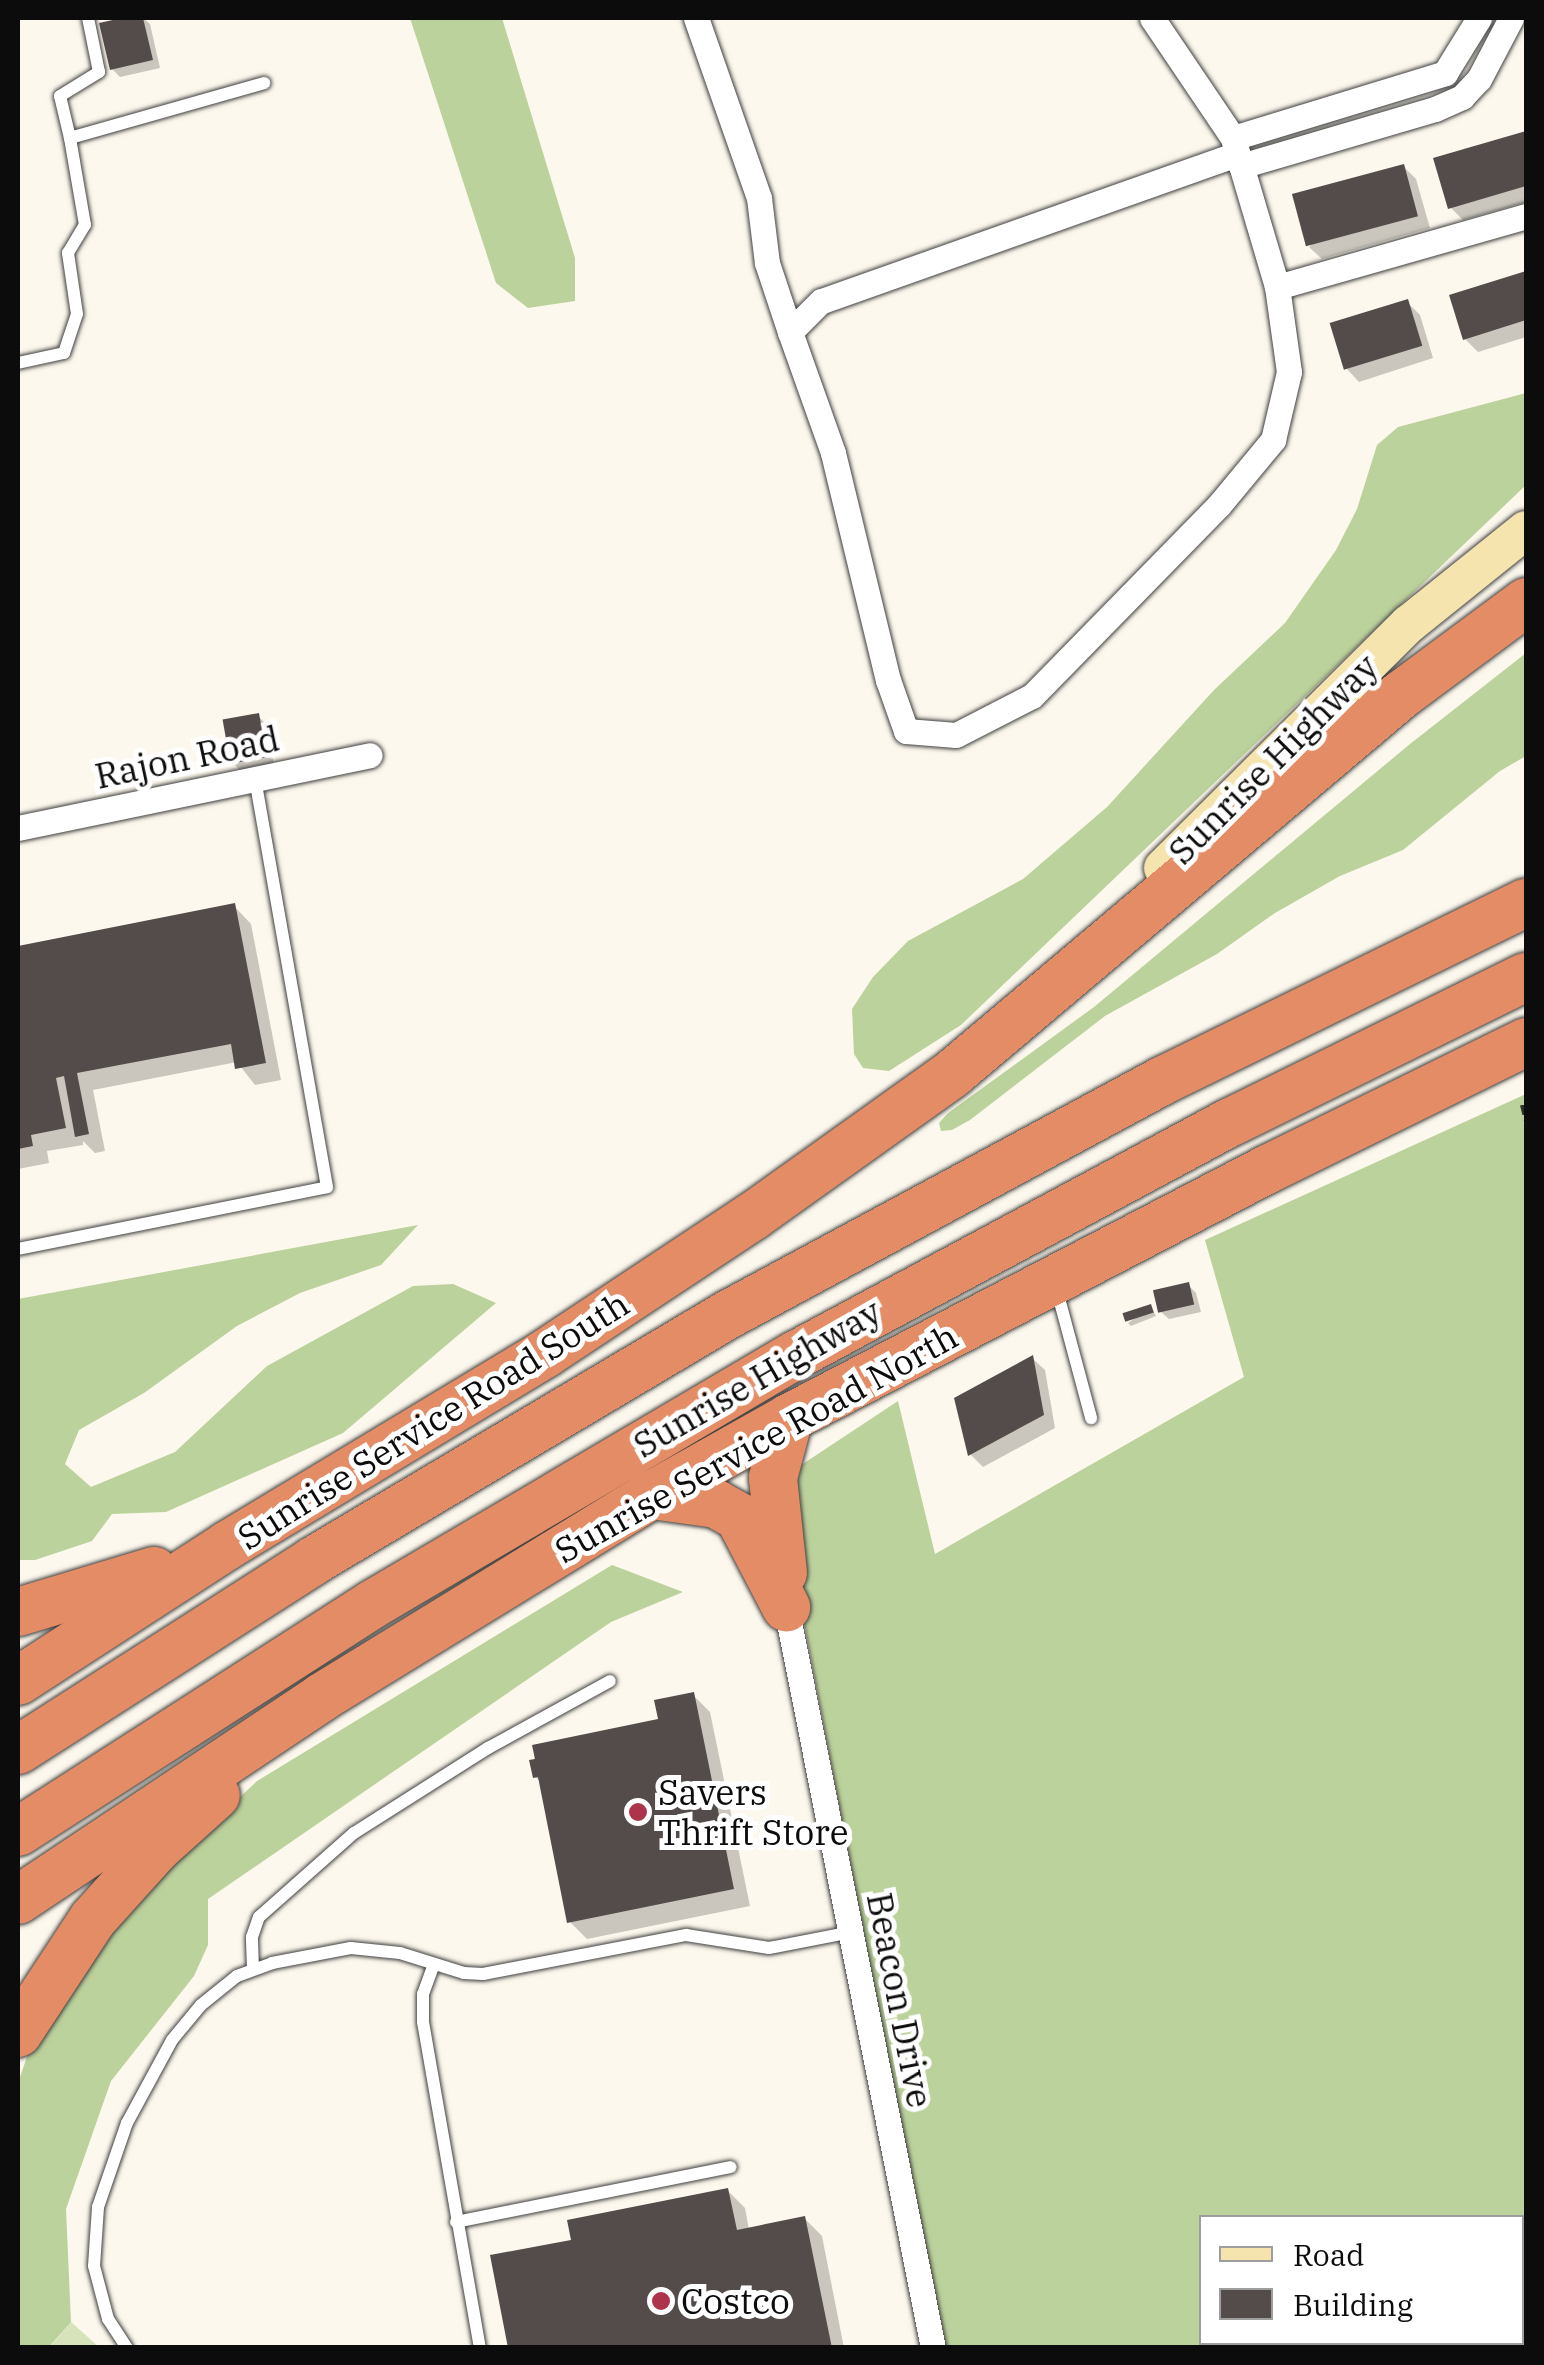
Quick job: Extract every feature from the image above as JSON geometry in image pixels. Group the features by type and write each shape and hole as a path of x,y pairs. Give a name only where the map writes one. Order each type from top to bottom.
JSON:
{"highway":[{"name":"Sunrise Service Road South","path":"18,1682 228,1545 648,1288 952,1074 1401,695 1526,602"},
{"name":"Sunrise Highway","path":"18,1750 328,1551 731,1313 1164,1080 1526,902"},
{"name":"Sunrise Highway","path":"18,1832 373,1604 796,1355 1231,1122 1526,978"},
{"name":"Sunrise Service Road North","path":"18,1900 232,1754 652,1495 789,1418 1054,1280 1526,1042"},
{"path":"786,1607 773,1478 789,1418"},
{"path":"652,1495 716,1504 739,1518 786,1607"},
{"path":"18,1612 85,1594 228,1545"},
{"path":"18,2032 93,1919 189,1818 294,1738 425,1654 524,1573"}],"main road":[{"name":"Sunrise Highway","path":"843,1151 1178,855 1409,624 1526,530"}],"street":[{"path":"696,18 759,198 767,263 833,453 888,680 906,731 956,735 1032,696 1219,506 1273,440 1289,372 1278,287 1237,153 1152,18"},
{"path":"790,332 821,301 1237,153 1444,73 1479,18"},
{"path":"1237,153 1434,109 1462,96 1478,79 1511,18"},
{"path":"1278,287 1526,216"},
{"name":"Rajon Road","path":"18,828 370,755"},
{"name":"Beacon Drive","path":"786,1607 933,2348"}],"lane":[{"path":"18,363 64,353 78,314 68,253 85,225 60,96 99,72 88,18"},
{"path":"70,138 264,84"},
{"path":"18,1248 327,1186 255,778"},
{"path":"1054,1280 1091,1418"},
{"path":"254,1968 252,1937 259,1917 354,1833 488,1748 610,1681"},
{"path":"127,2348 108,2320 92,2251 98,2206 144,2088 172,2040 220,1987 254,1968 351,1948 400,1952 483,1974 686,1935 769,1948 852,1932"},
{"path":"434,1964 423,1994 423,2022 480,2348"},
{"path":"456,2222 731,2167"}],"path":[{"path":"1522,1105 1526,1121"}],"green space":[{"path":"410,18 502,18 575,258 575,301 528,308 496,283"},
{"path":"1526,393 1526,485 961,1025 889,1071 863,1068 854,1054 852,1009 873,977 908,941 1023,879 1107,807 1214,690 1285,623 1336,550 1357,509 1377,445 1398,427"},
{"path":"1526,653 1526,756 1500,771 1403,850 1340,876 1275,913 1217,954 1105,1016 970,1120 941,1131 939,1123 948,1113 1094,1007 1410,744"},
{"path":"1526,1094 1526,2347 943,2347 777,1481 898,1401 935,1554 1244,1377 1205,1240"},
{"path":"418,1225 381,1265 300,1293 237,1326 144,1393 79,1430 65,1464 91,1487 175,1452 267,1366 413,1286 453,1284 496,1303 343,1433 166,1512 112,1514 92,1541 35,1560 18,1560 18,1299"},
{"path":"612,1565 683,1592 611,1622 208,1899 208,1945 194,1976 111,2081 66,2209 71,2322 49,2347 18,2348 18,2083 31,2045 142,1889 257,1781"},
{"path":"71,2322 99,2347 49,2348"}],"building":[{"path":"143,18 153,60 110,70 99,23"},
{"path":"1526,131 1526,186 1448,209 1433,158"},
{"path":"1404,164 1418,216 1306,246 1292,194"},
{"path":"1526,271 1526,320 1463,340 1449,295"},
{"path":"1408,299 1422,346 1344,370 1330,323"},
{"path":"259,713 267,757 230,764 223,719"},
{"path":"235,903 266,1063 235,1069 231,1044 77,1073 89,1134 75,1137 64,1076 56,1078 66,1128 31,1135 33,1146 18,1149 18,946"},
{"path":"1189,1282 1194,1304 1158,1313 1153,1290"},
{"path":"1151,1304 1154,1313 1125,1322 1122,1313"},
{"path":"1033,1355 1044,1415 968,1456 954,1398"},
{"path":"694,1692 734,1889 567,1923 538,1777 533,1778 529,1760 535,1759 532,1745 658,1719 654,1700"},
{"name":"Costco","path":"728,2188 737,2230 805,2216 832,2348 508,2348 490,2255 571,2240 567,2220"}],"place":[{"name":"Savers Thrift Store","path":"638,1812"},
{"name":"Costco","path":"661,2301"}]}
